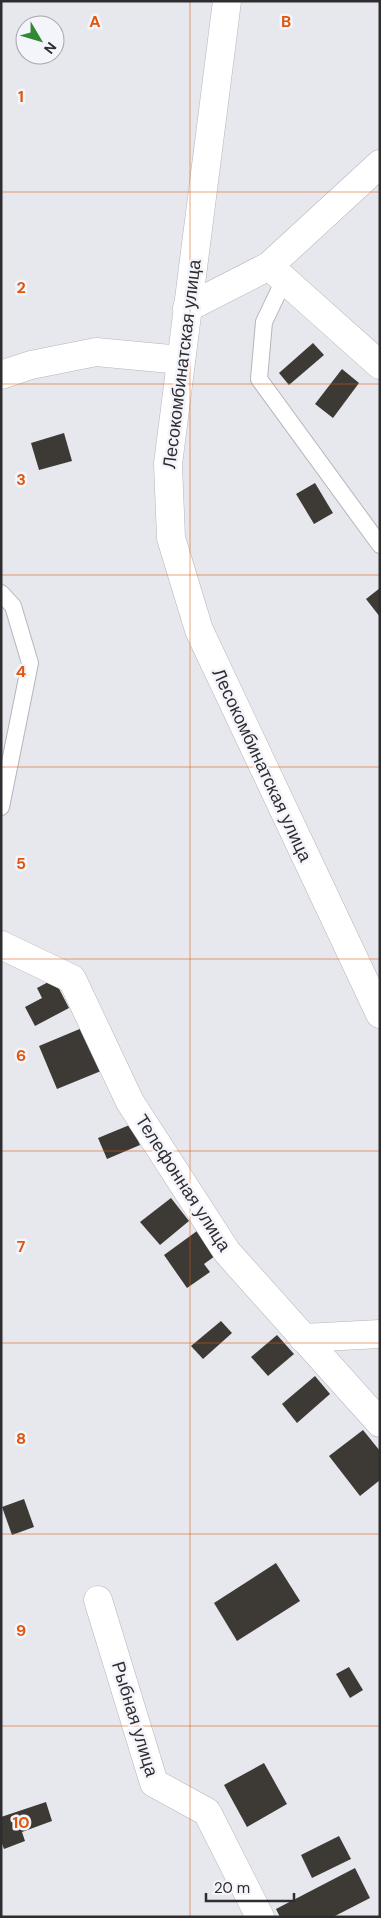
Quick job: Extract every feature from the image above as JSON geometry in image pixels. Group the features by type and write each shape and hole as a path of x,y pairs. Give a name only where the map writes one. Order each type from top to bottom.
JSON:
{"street":[{"name":"Лесокомбинатская улица","path":"227,1 168,464 171,538 199,630 380,1014"},
{"path":"187,308 277,273 380,164"},
{"path":"277,273 380,365"},
{"path":"1,375 30,365 96,352 181,360"},
{"name":"Телефонная улица","path":"1,945 72,979 130,1102 227,1252 380,1423"},
{"path":"303,1338 380,1334"},
{"name":"Рыбная улица","path":"98,1600 154,1783 207,1812 260,1917"}],"lane":[{"path":"277,273 264,322 259,379 380,545"},
{"path":"1,593 13,606 30,663 1,807"}],"building":[{"path":"313,343 324,355 289,385 279,373"},
{"path":"342,369 359,383 333,418 315,404"},
{"path":"64,433 72,461 39,470 31,443"},
{"path":"315,483 333,513 314,524 296,494"},
{"path":"380,588 380,617 366,599"},
{"path":"54,979 69,1008 35,1026 25,1007 42,998 37,988"},
{"path":"82,1028 101,1071 57,1089 39,1046"},
{"path":"132,1124 140,1145 107,1159 98,1138"},
{"path":"171,1198 189,1221 160,1245 140,1222"},
{"path":"197,1231 215,1256 204,1264 210,1272 187,1288 164,1255"},
{"path":"221,1321 232,1333 203,1359 191,1346"},
{"path":"277,1335 294,1354 268,1376 251,1357"},
{"path":"315,1376 330,1394 297,1423 282,1404"},
{"path":"363,1430 380,1451 380,1480 360,1496 329,1456"},
{"path":"24,1499 34,1527 12,1535 2,1507"},
{"path":"276,1563 300,1601 237,1641 214,1603"},
{"path":"349,1667 363,1690 350,1698 336,1674"},
{"path":"264,1763 287,1804 247,1827 224,1785"},
{"path":"46,1802 52,1821 22,1832 25,1841 4,1849 1,1841 1,1817"},
{"path":"339,1836 351,1859 312,1878 301,1855"},
{"path":"355,1868 370,1898 333,1917 280,1917 276,1909"}]}
